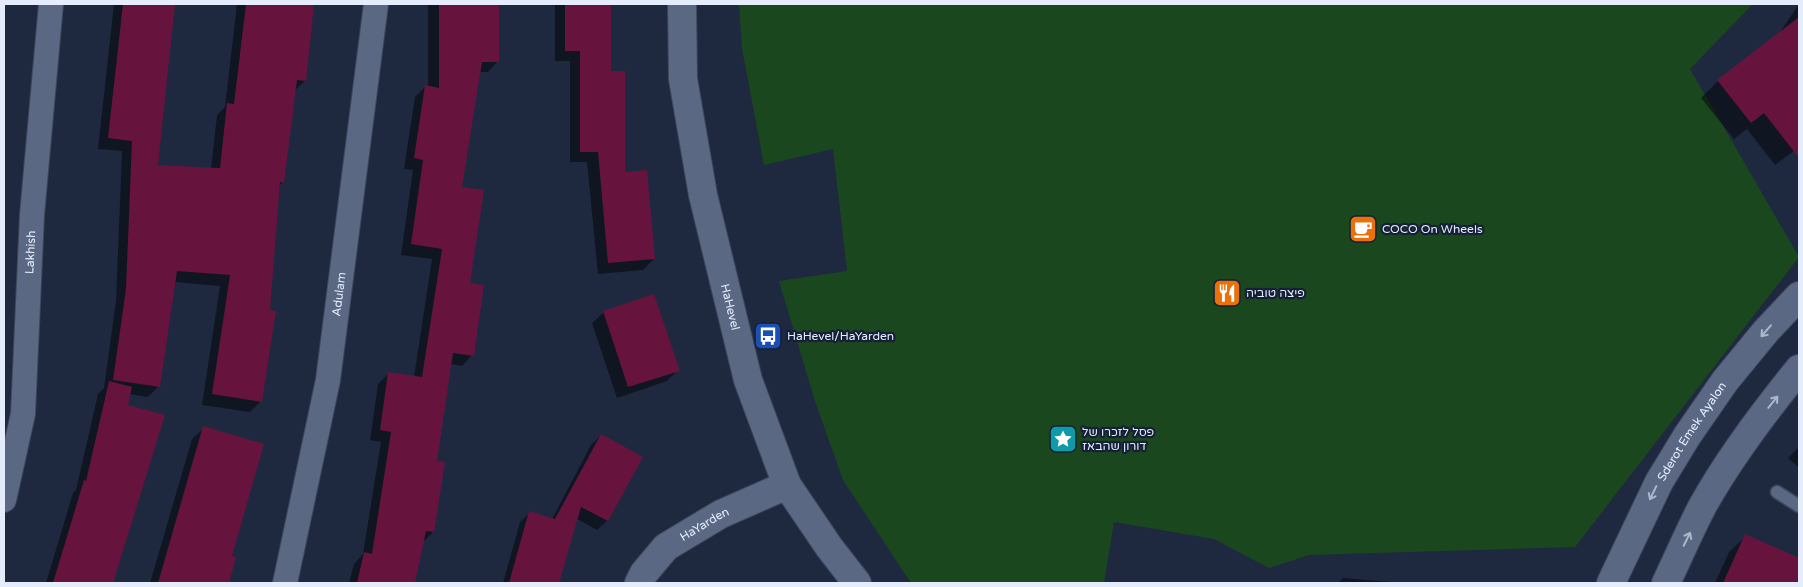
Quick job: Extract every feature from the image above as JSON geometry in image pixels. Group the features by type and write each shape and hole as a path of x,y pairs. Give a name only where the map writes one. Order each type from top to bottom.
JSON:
{"street":[{"name":"Lakhish","path":"4,500 23,414 32,215 51,4"},
{"name":"Adulam","path":"284,583 328,380 376,4"},
{"name":"HaHevel","path":"682,4 683,79 703,195 748,380 787,485 829,547 858,583"},
{"name":"Sderot Emek Ayalon","path":"1611,583 1658,482 1687,436 1725,381 1766,330 1799,296"},
{"path":"1666,583 1703,506 1725,470 1765,411 1799,369"},
{"name":"HaYarden","path":"639,583 644,573 666,547 721,514 787,485"}],"lane":[{"path":"1777,492 1799,506"}],"green space":[{"path":"739,4 1753,4 1690,69 1799,257 1575,547 1309,555 1269,568 1214,539 1114,522 1104,583 911,583 843,480 815,401 779,281 847,271 833,149 764,165 742,48"}],"building":[{"path":"123,4 175,4 158,165 220,168 227,103 234,104 246,4 314,4 306,81 297,80 284,183 280,182 270,310 276,311 262,402 212,394 230,275 177,271 160,387 113,380 126,289 132,141 108,138"},
{"path":"439,4 499,4 499,62 482,62 462,187 484,190 470,283 484,285 474,356 453,353 437,461 445,462 434,532 426,531 415,583 357,583 364,552 372,554 391,432 380,430 388,372 422,377 442,249 411,244 423,160 414,158 425,85 439,88"},
{"path":"565,4 611,4 611,71 625,71 625,172 647,170 655,259 608,263 598,152 580,152 580,51 565,51"},
{"path":"1799,17 1799,158 1764,113 1751,123 1717,80"},
{"path":"654,294 680,371 628,387 603,311"},
{"path":"109,381 132,387 128,405 165,415 113,583 53,583 84,480 86,481"},
{"path":"203,426 264,444 232,556 236,557 229,583 158,583"},
{"path":"601,434 643,457 608,521 581,507 559,583 509,583 529,511 555,519"},
{"path":"1745,534 1799,558 1799,583 1723,583"}],"place":[{"name":"COCO On Wheels","path":"1363,229"},
{"name":"פיצה טוביה","path":"1227,293"},
{"name":"HaHevel/HaYarden","path":"768,336"},
{"name":"פסל לזכרו של דורון שהבאז","path":"1063,439"}]}
